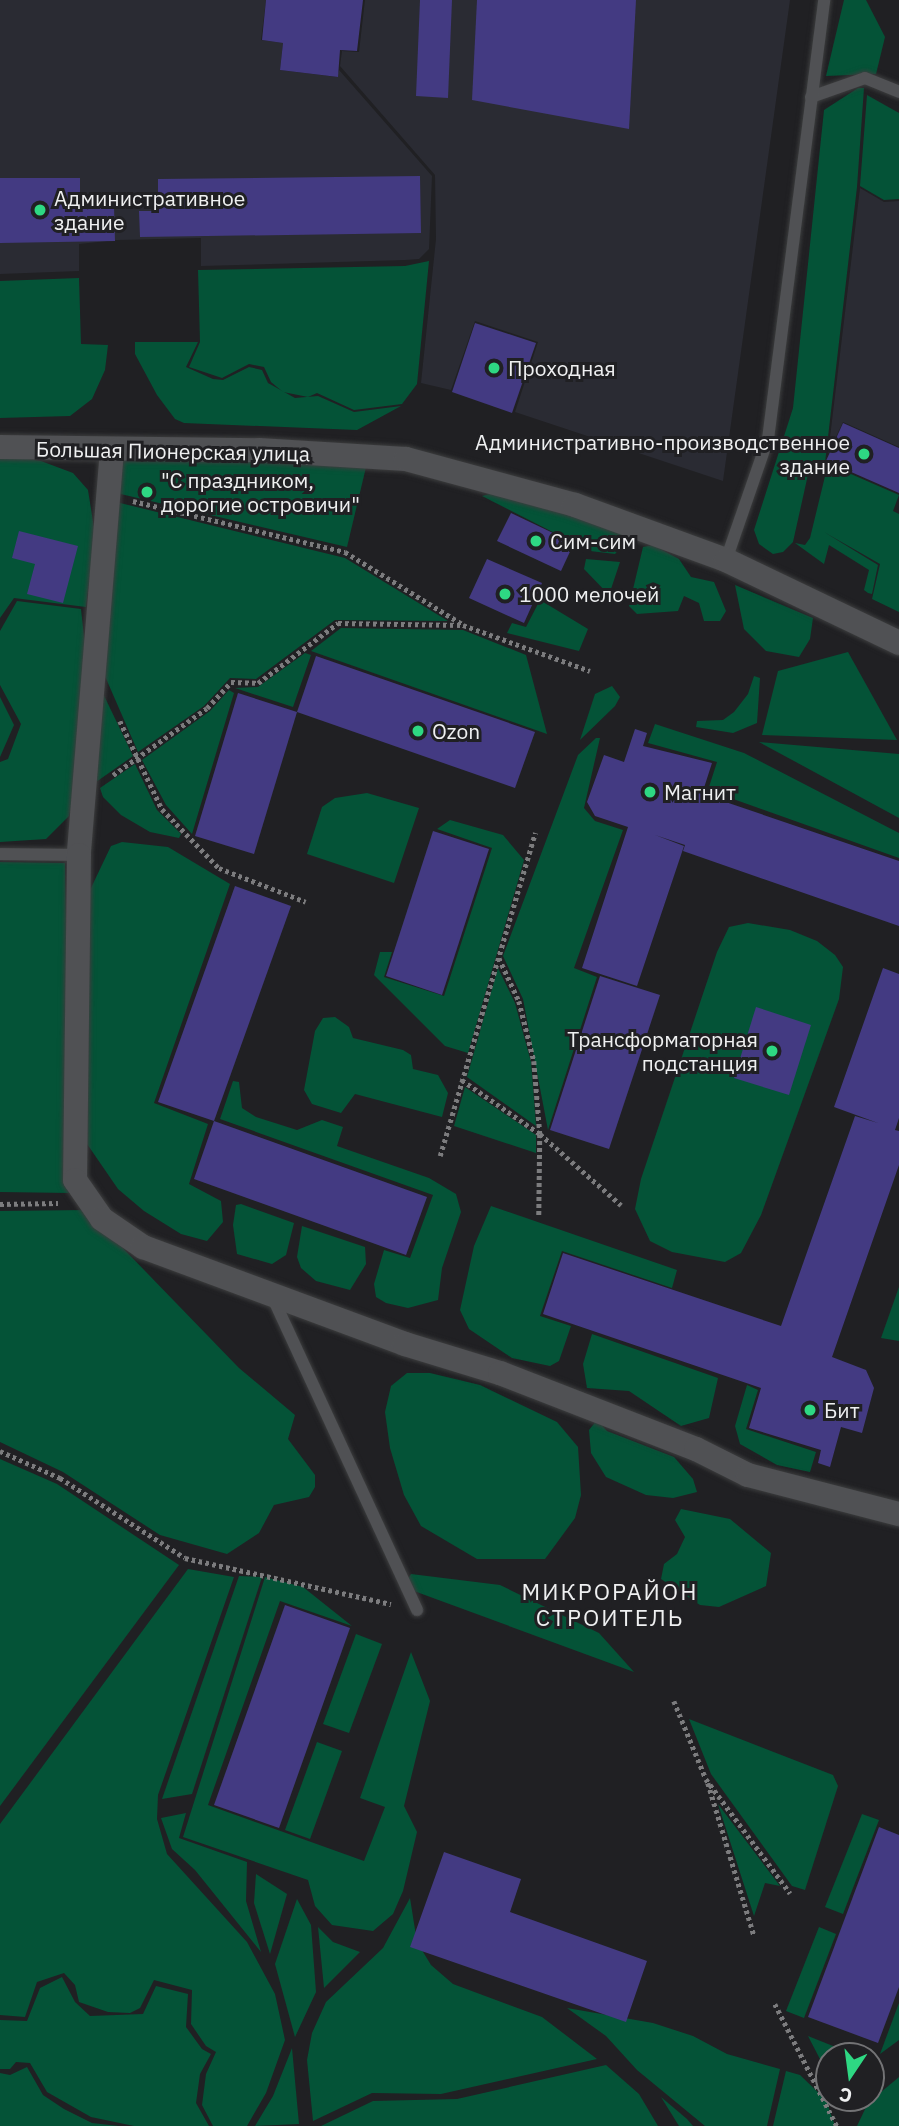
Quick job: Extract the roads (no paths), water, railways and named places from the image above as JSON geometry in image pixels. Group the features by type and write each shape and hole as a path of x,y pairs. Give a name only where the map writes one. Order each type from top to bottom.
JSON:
{"street":[{"name":"Большая Пионерская улица","path":"0,447 259,450 406,459 575,505 726,560 899,643"},
{"path":"112,450 79,855 75,1180 102,1219 143,1247 405,1344 500,1373 696,1449 748,1475 899,1514"}],"lane":[{"path":"726,560 768,439 824,0"},
{"path":"811,97 865,78 899,92"},
{"path":"0,854 79,855"},
{"path":"270,1293 417,1610"}],"place":[{"name":"Административное здание","path":"40,210"},
{"name":"Проходная","path":"494,368"},
{"name":"Административно-производственное здание","path":"864,454"},
{"name":"\"С праздником, дорогие островичи\"","path":"147,492"},
{"name":"Сим-сим","path":"536,541"},
{"name":"1000 мелочей","path":"505,594"},
{"name":"Ozon","path":"418,731"},
{"name":"Магнит","path":"650,792"},
{"name":"Трансформаторная подстанция","path":"772,1051"},
{"name":"Бит","path":"810,1410"}],"district":[{"name":"МИКРОРАЙОН СТРОИТЕЛЬ","path":"610,1604"}]}
